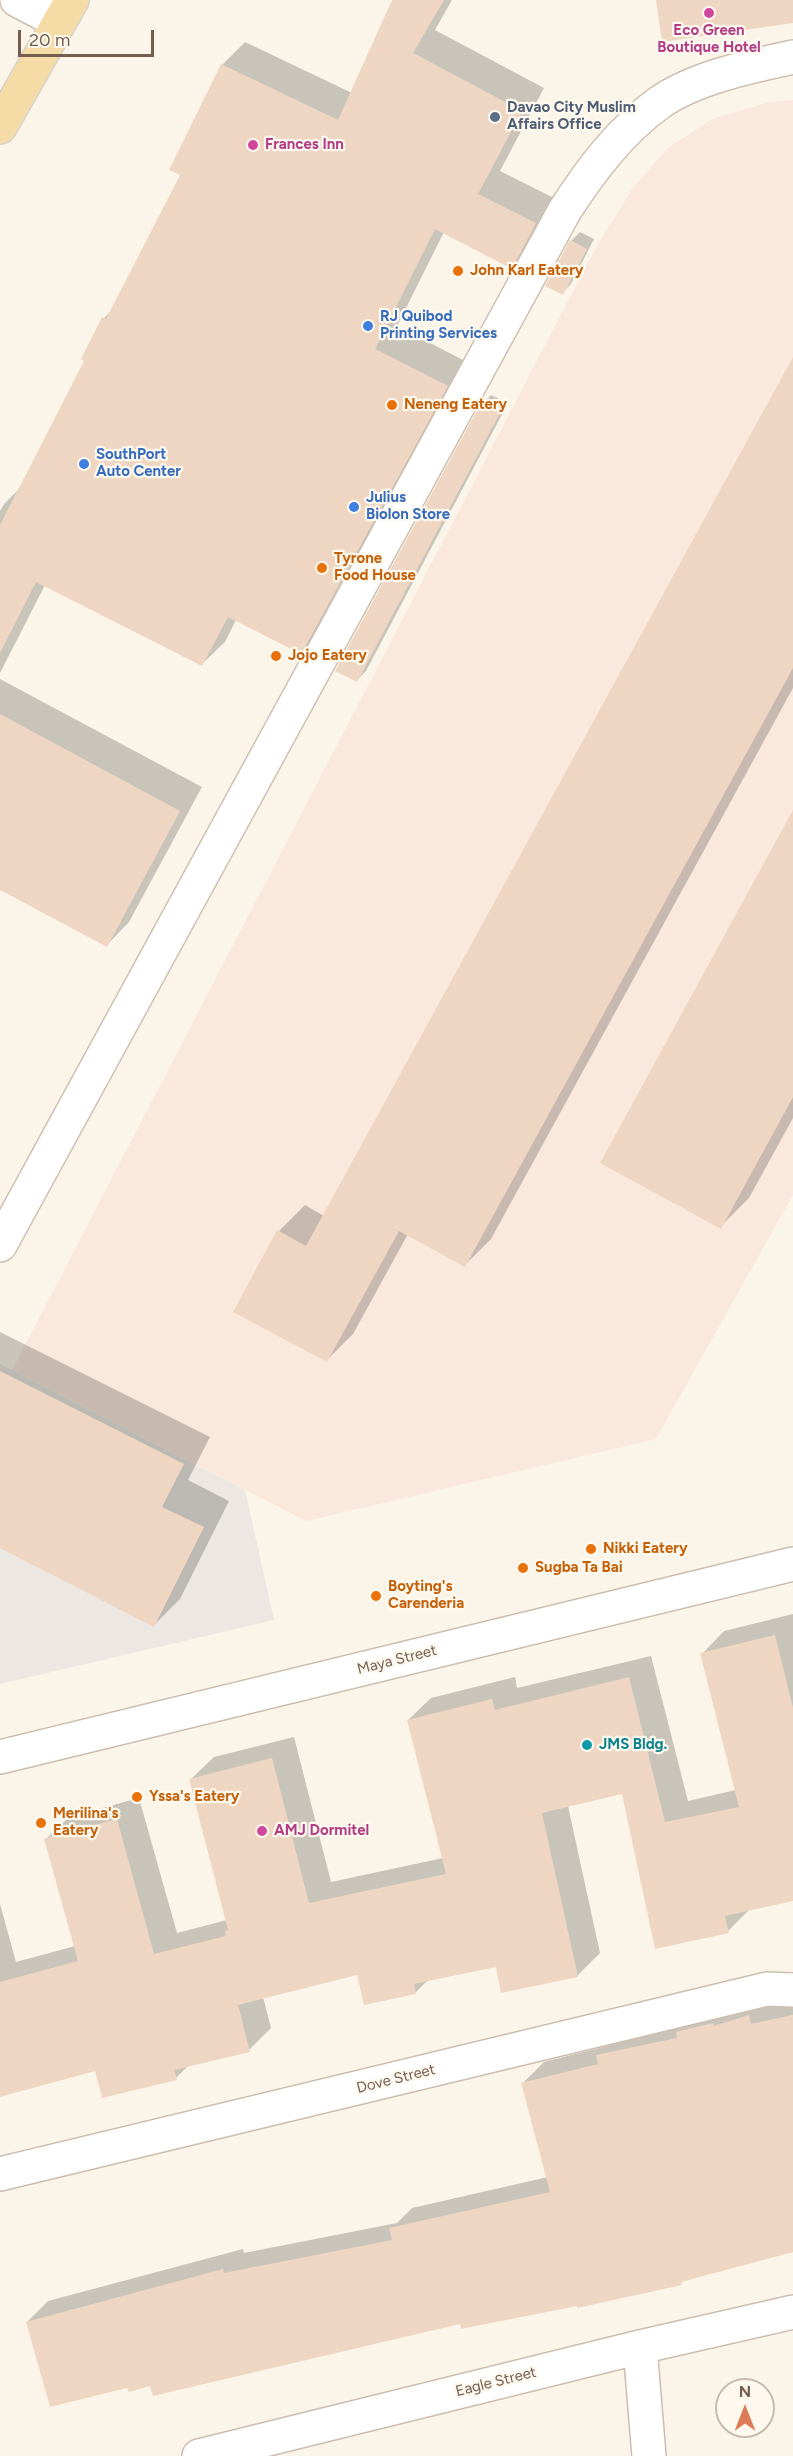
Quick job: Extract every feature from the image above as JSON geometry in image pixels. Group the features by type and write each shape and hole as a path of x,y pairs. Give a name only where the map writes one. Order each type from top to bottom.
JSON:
{"main road":[{"path":"0,127 66,11"}],"street":[{"path":"17,0 66,11"},
{"path":"0,1245 565,210 592,169 627,131 660,102 700,83 748,66 793,57"},
{"name":"Maya Street","path":"0,1757 793,1563"},
{"name":"Dove Street","path":"0,2174 766,1989 793,1990"},
{"name":"Eagle Street","path":"199,2456 640,2346 793,2312"},
{"path":"640,2346 649,2456"}],"shaded area":[{"path":"793,100 793,1195 656,1439 306,1521 12,1370 596,247 634,186 669,147 712,119 766,103"},
{"path":"0,1364 245,1490 274,1620 0,1684"}],"building":[{"path":"392,0 444,0 413,53 522,111 478,194 536,223 512,269 435,229 375,349 448,386 301,654 228,617 202,666 36,582 0,653 0,525 84,361 81,359 102,317 106,319 180,175 169,170 221,64 338,120"},
{"name":"Eco Green Boutique Hotel","path":"656,0 793,0 793,23 662,42"},
{"path":"570,240 587,249 563,295 545,286"},
{"path":"793,357 793,668 465,1267 399,1231 327,1362 233,1312 277,1230 306,1246"},
{"path":"481,403 500,413 357,682 335,671"},
{"path":"0,714 180,811 107,947 0,890"},
{"path":"793,810 793,1097 721,1229 600,1163"},
{"path":"0,1371 184,1464 162,1507 204,1527 154,1627 0,1548"},
{"path":"775,1635 793,1708 793,1901 725,1916 729,1933 655,1949 622,1794 542,1813 578,1977 501,1993 496,1967 414,1984 416,1994 364,2005 357,1975 238,2005 250,2052 174,2070 177,2080 102,2098 95,2071 0,2097 0,1982 78,1961 44,1839 117,1819 154,1954 226,1936 225,1931 228,1930 189,1779 272,1758 309,1903 446,1874 407,1720 492,1699 495,1710 629,1677 665,1822 739,1807 700,1653"},
{"path":"749,2015 751,2024 793,2015 793,2252 681,2282 682,2285 577,2308 577,2306 461,2329 460,2324 153,2396 150,2386 129,2392 127,2388 50,2407 26,2322 223,2269 224,2273 392,2240 389,2228 550,2192 521,2083 598,2064 596,2055 677,2038 676,2032 713,2023 714,2026"}],"place":[{"name":"Eco Green Boutique Hotel","path":"709,13"},
{"name":"Davao City Muslim Affairs Office","path":"495,117"},
{"name":"Frances Inn","path":"253,145"},
{"name":"John Karl Eatery","path":"458,271"},
{"name":"RJ Quibod Printing Services","path":"368,326"},
{"name":"Neneng Eatery","path":"392,405"},
{"name":"SouthPort Auto Center","path":"84,464"},
{"name":"Julius Biolon Store","path":"354,507"},
{"name":"Tyrone Food House","path":"322,568"},
{"name":"Jojo Eatery","path":"276,656"},
{"name":"Nikki Eatery","path":"591,1549"},
{"name":"Sugba Ta Bai","path":"523,1568"},
{"name":"Boyting's Carenderia","path":"376,1596"},
{"name":"JMS Bldg.","path":"587,1745"},
{"name":"Yssa's Eatery","path":"137,1797"},
{"name":"Merilina's Eatery","path":"41,1823"},
{"name":"AMJ Dormitel","path":"262,1831"}]}
